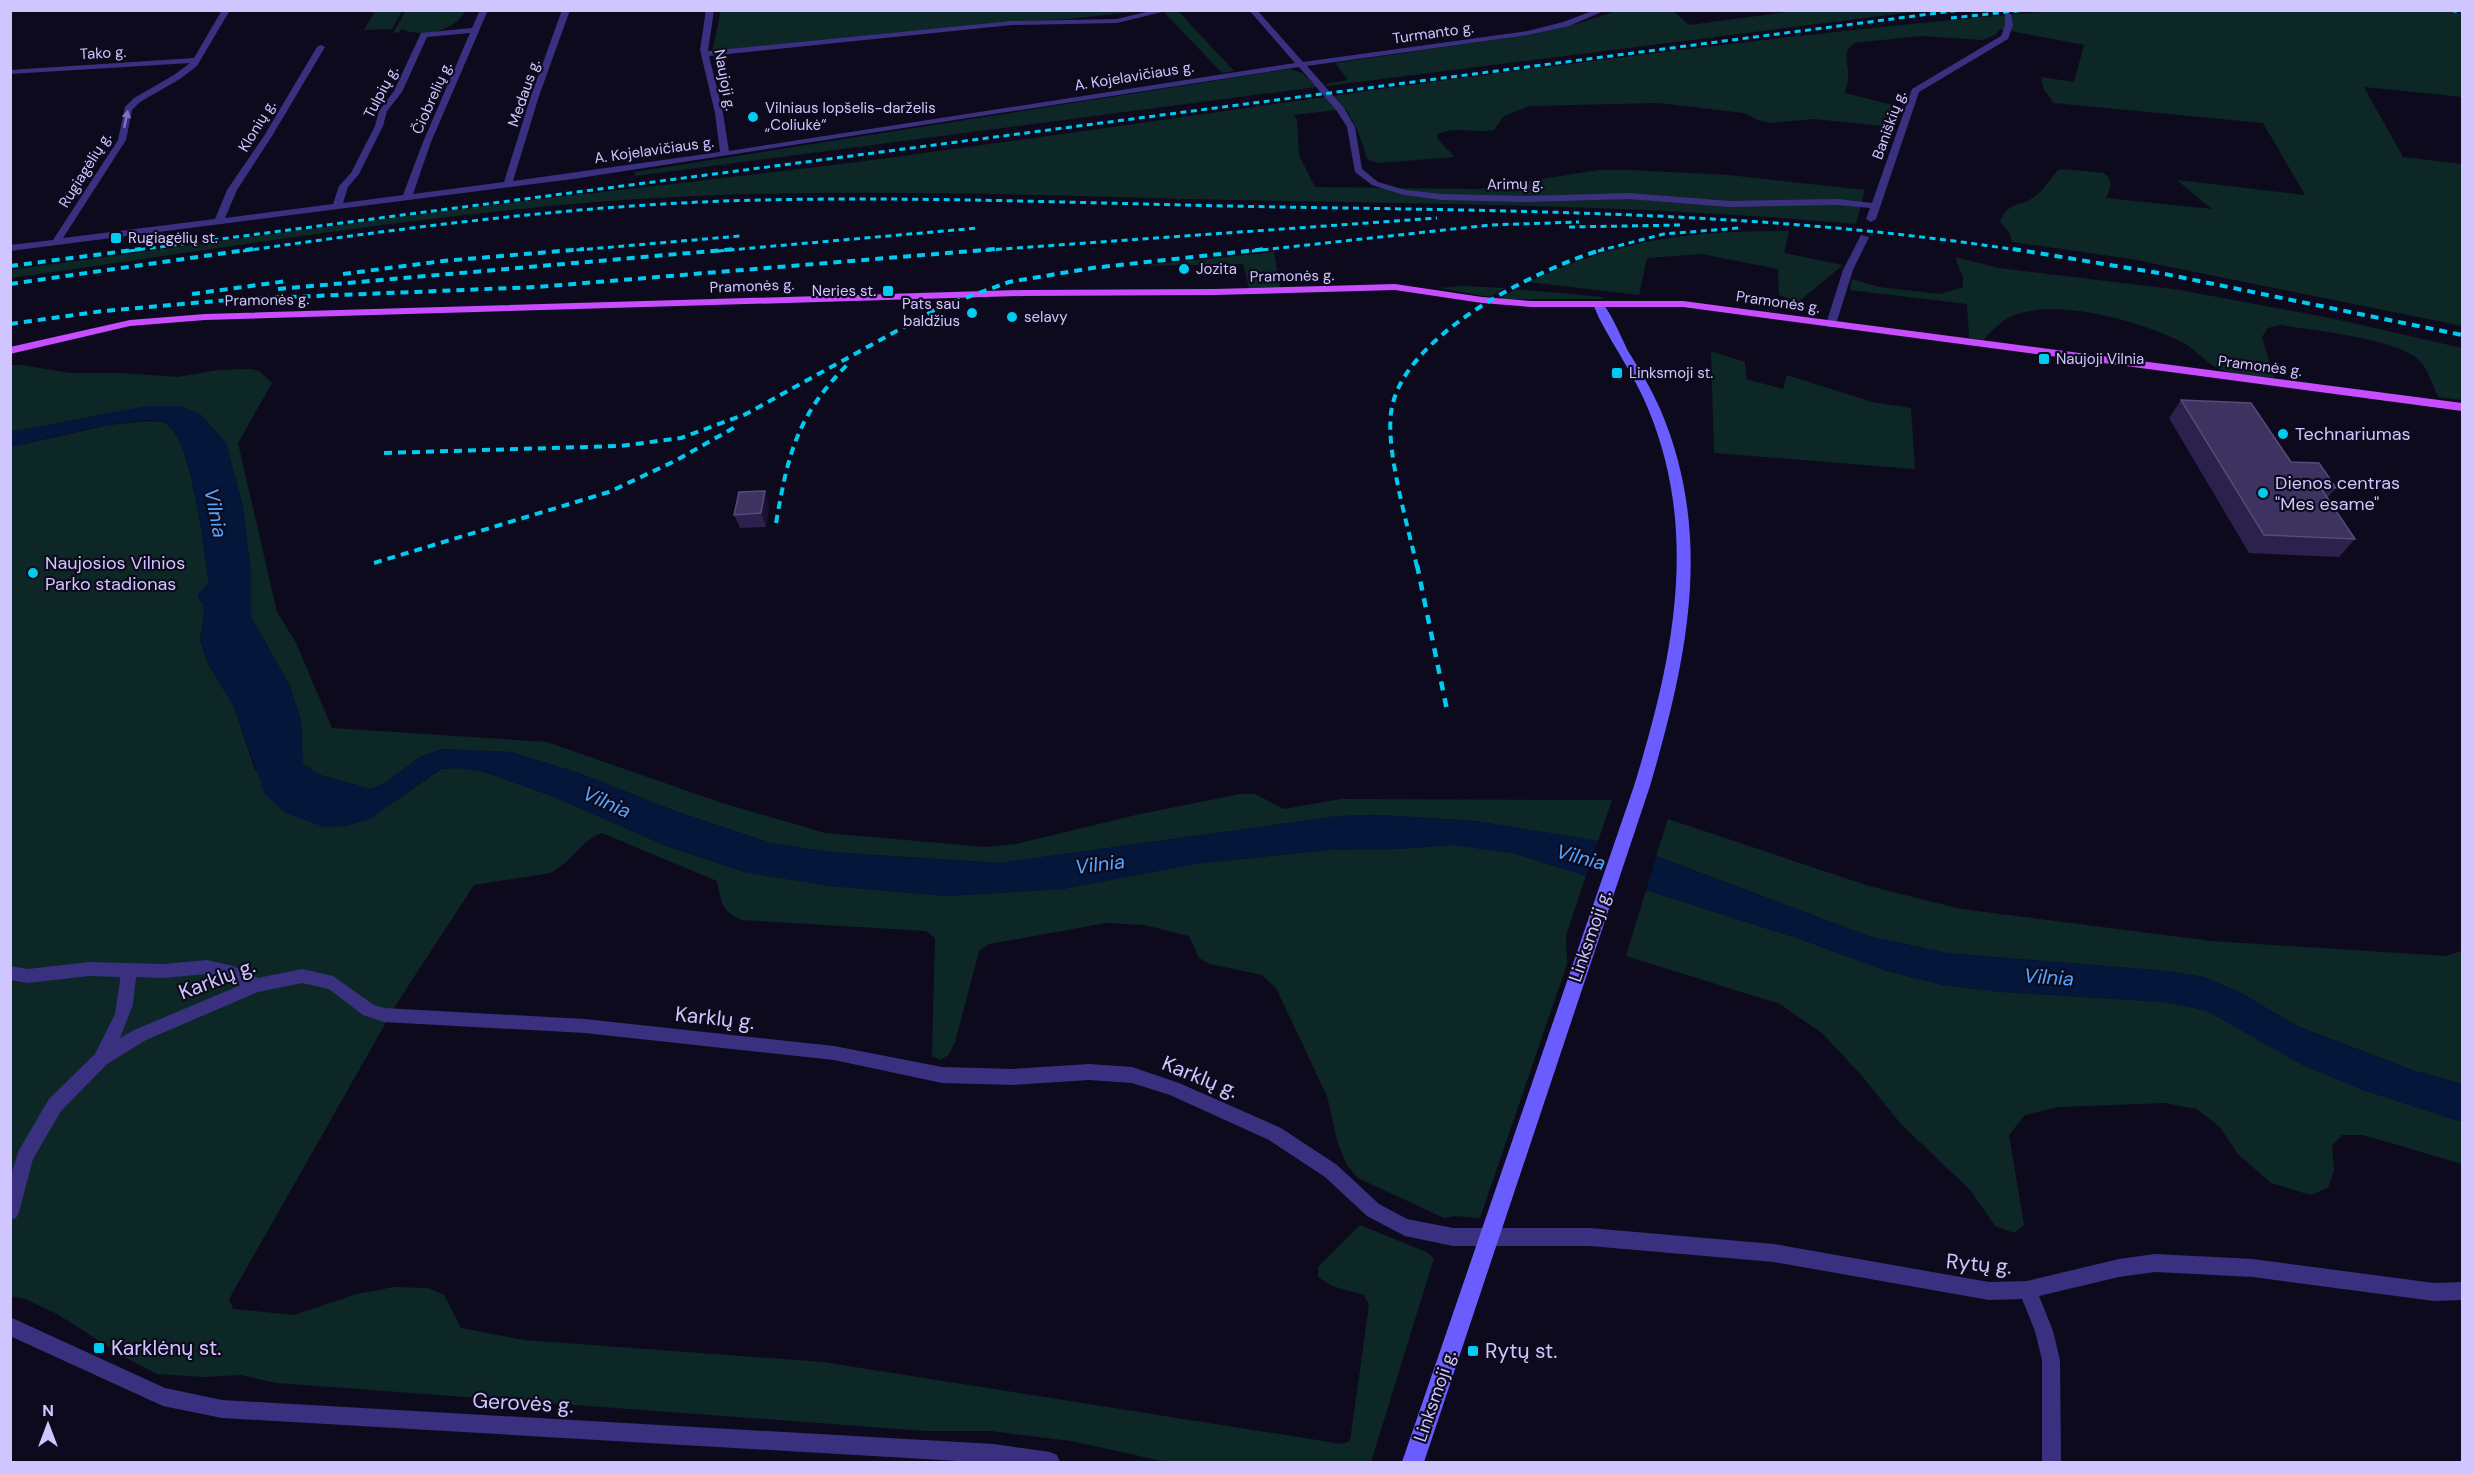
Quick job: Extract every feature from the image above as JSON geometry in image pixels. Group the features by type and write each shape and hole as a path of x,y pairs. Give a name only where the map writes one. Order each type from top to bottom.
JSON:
{"main road":[{"name":"Pramonės g.","path":"10,351 130,323 205,317 1012,293 1259,292 1395,287 1496,302 1683,304 2463,407"},
{"name":"Linksmoji g.","path":"1413,1462 1642,786 1662,721 1678,652 1686,572 1683,518 1676,470 1659,418 1599,304"}],"street":[{"name":"Rugiagėlių g.","path":"56,242 122,140 128,109 137,100 187,70 197,60 226,10"},
{"name":"Čiobrelių g.","path":"406,197 484,10"},
{"name":"Medaus g.","path":"508,184 535,96 566,10"},
{"name":"Naujoji g.","path":"710,10 705,54 719,113 725,154"},
{"name":"Arimų g.","path":"1252,10 1329,96 1351,127 1354,153 1362,176 1377,186 1476,199 1629,196 1730,204 1833,201 1854,202 1875,207"},
{"name":"Turmanto g.","path":"1299,65 1528,33 1566,24 1604,10"},
{"path":"705,54 1012,22 1117,21 1158,12"},
{"name":"Baniškių g.","path":"1871,219 1915,91 2005,37 2008,16"},
{"name":"Tulpių g.","path":"337,206 341,192 355,174 379,126 383,111 398,92 424,35 475,30"},
{"name":"Klonių g.","path":"219,221 232,190 268,136 321,47"},
{"name":"Tako g.","path":"10,72 197,60"},
{"name":"A. Kojelavičiaus g.","path":"10,248 725,154 1299,65"},
{"path":"1831,324 1848,270 1864,237"},
{"path":"10,973 28,976 89,969 163,971 207,967 233,973 257,985"},
{"path":"101,1059 120,1028 129,988 128,969"},
{"name":"Karklų g.","path":"10,1212 25,1156 55,1105 101,1059 140,1035 257,985 302,976 333,983 369,1010 384,1015 585,1026 834,1053 942,1075 1013,1077 1089,1072 1132,1075 1173,1088 1275,1134 1331,1171 1373,1210 1405,1227 1453,1237 1490,1236"},
{"name":"Rytų g.","path":"1490,1236 1590,1237 1774,1253 1989,1291 2027,1290 2119,1268 2155,1263 2253,1268 2434,1292 2463,1291"},
{"path":"2027,1290 2044,1331 2051,1360 2051,1462"},
{"name":"Gerovės g.","path":"10,1326 163,1397 213,1408 994,1454 1050,1462"}],"green space":[{"path":"406,10 465,11 453,24 437,31 418,33 401,29 400,32 393,33"},
{"path":"1802,10 1921,11 1327,86 1325,84 1348,80 1335,63 1533,34 1580,23 1616,11 1673,11 1689,25"},
{"path":"2064,10 2442,10 2462,14 2462,97 2364,87 2403,157 2462,164 2462,326 2131,259 2012,242 2009,232 2000,222 2003,215 2011,207 2037,194 2058,170 2063,169 2103,173 2108,176 2111,185 2106,198 2212,209 2177,180 2305,195 2263,123 2054,103 2044,90 2041,77 2074,82 2084,45 2000,29 1995,35 1983,40 1920,36 1854,43 1847,55 1848,77 1845,93 1904,108 1894,127 1814,119 1771,123 1757,120 1744,113 1658,103 1530,106 1504,116 1494,130 1457,130 1437,135 1438,140 1455,157 1378,163 1368,160 1357,129 1346,109 1293,115 1297,119 1299,155 1315,187 1480,189 1598,170 1729,175 1865,190 1856,224 1701,213 1467,204 936,193 712,195 559,205 481,213 11,278 10,270 428,213 892,157 1500,73 1782,38"},
{"path":"375,11 402,11 392,29 364,30"},
{"path":"721,11 1141,11 712,51"},
{"path":"1163,11 1178,11 1234,71 1222,73"},
{"path":"1290,69 1302,73 1317,87 635,176 635,172"},
{"path":"1789,231 1784,253 1843,265 1798,302 1779,295 1778,269 1701,254 1647,258 1639,295 1529,282 1594,256 1656,240 1719,233"},
{"path":"1274,252 1280,288 1249,288 1243,264 1140,266"},
{"path":"1955,257 1999,268 2180,290 2335,319 2462,348 2462,400 2438,397 2422,363 2412,355 2377,342 2334,333 2280,325 2268,328 2262,337 2274,378 2247,375 2215,367 2187,345 2170,336 2102,315 2055,309 2033,310 2006,320 1983,340 1969,338 1967,304 1850,290 1852,279 1879,287 1940,294 1963,287 1963,277"},
{"path":"1463,286 1505,288 1490,297 1439,288"},
{"path":"1516,289 1602,297 1604,299 1500,299"},
{"path":"1711,351 1745,362 1746,379 1783,389 1787,375 1872,402 1911,408 1915,469 1714,453"},
{"path":"11,365 69,373 120,373 178,377 218,370 250,369 259,371 272,383 238,443 277,612 296,643 332,728 547,742 719,802 825,833 986,847 1016,844 1136,815 1240,794 1255,794 1284,809 1341,799 1612,800 1598,841 1475,821 1381,815 1338,816 999,863 829,852 771,843 675,811 579,773 511,752 442,749 420,757 385,783 371,789 320,775 303,764 301,721 290,686 251,617 251,574 243,507 226,443 200,414 148,406 11,432"},
{"path":"137,422 165,423 174,432 183,449 195,496 209,583 198,595 199,600 203,603 204,613 200,639 207,662 234,707 255,770 368,820 441,769 458,768 484,772 552,796 664,845 744,872 831,886 947,896 1063,889 1194,864 1327,850 1453,845 1513,853 1586,876 1566,935 1567,964 1480,1218 1455,1216 1444,1218 1358,1178 1347,1165 1338,1144 1327,1096 1276,988 1262,975 1210,964 1199,958 1189,936 1145,925 1106,923 989,944 979,951 955,1042 949,1054 941,1060 932,1056 935,938 926,931 742,920 735,917 723,905 717,881 602,833 588,841 564,864 550,873 474,885 397,1003 229,1299 233,1309 294,1315 357,1294 394,1287 428,1288 444,1295 461,1328 524,1340 823,1362 1342,1444 1350,1441 1369,1305 1364,1295 1332,1286 1318,1277 1318,1267 1360,1225 1426,1252 1434,1258 1371,1462 1167,1462 1071,1441 991,1431 926,1431 277,1383 241,1375 204,1377 157,1374 128,1359 57,1314 25,1299 11,1296 11,447 109,425"},
{"path":"1668,819 1869,886 1961,909 2211,941 2446,956 2462,951 2462,1084 2415,1071 2297,1026 2241,993 2204,977 2166,971 1947,953 1871,937 1656,856"},
{"path":"1646,890 1800,939 1887,971 1943,985 2002,992 2163,1002 2205,1010 2360,1089 2462,1122 2462,1164 2363,1135 2342,1135 2332,1145 2334,1171 2328,1188 2310,1195 2271,1183 2238,1154 2220,1127 2197,1109 2165,1103 2059,1107 2025,1115 2009,1135 2024,1225 2014,1233 1995,1226 1971,1191 1900,1123 1863,1077 1823,1034 1780,1004 1626,956"}],"water":[{"name":"Vilnia","path":"148,406 180,406 200,414 226,443 243,507 251,574 251,617 290,686 301,721 303,764 320,775 371,789 385,783 420,757 442,749 511,752 579,773 675,811 771,843 829,852 999,863 1338,816 1381,815 1475,821 1598,841 1656,856 1871,937 1947,953 2166,971 2204,977 2241,993 2297,1026 2415,1071 2462,1084 2462,1122 2360,1089 2304,1066 2205,1010 2163,1002 2002,992 1943,985 1887,971 1800,939 1646,890 1586,876 1513,853 1453,845 1327,850 1194,864 1063,889 947,896 831,886 744,872 664,845 552,796 484,772 458,768 440,769 368,820 346,826 324,827 285,813 265,794 234,707 207,662 200,639 204,613 203,603 197,597 209,582 195,495 182,448 174,431 164,422 134,421 89,428 11,447 10,432"}],"pier":[{"path":"1599,838 1657,853 1645,893 1585,879"}],"building":[{"path":"2181,400 2251,403 2291,462 2319,463 2336,488 2320,487 2355,539 2264,535"},
{"path":"765,491 761,513 734,515 739,492"}],"railway":[{"path":"129,251 1960,10"},
{"path":"1951,18 2026,10"},
{"path":"2451,10 2462,13"},
{"path":"243,251 543,213 664,204 794,199 1560,212 1838,228 2023,251"},
{"path":"975,251 1437,218"},
{"path":"1252,251 1490,225 1579,222"},
{"path":"1569,227 1680,225"},
{"path":"718,251 978,228"},
{"path":"1599,251 1664,234 1739,228"},
{"path":"566,251 740,236"},
{"path":"10,266 141,249"},
{"path":"10,284 253,249"},
{"path":"343,274 443,261 584,249"},
{"path":"278,289 735,249"},
{"path":"10,324 103,311 240,299 537,287 996,249"},
{"path":"384,453 620,446 681,438 746,414 940,307 1009,282 1092,268 1266,249"},
{"path":"1599,251 1604,249"},
{"path":"2013,249 2165,274 2462,335"},
{"path":"1417,567 1399,490 1390,429 1391,413 1400,385 1419,358 1445,333 1476,310 1544,272 1599,251"},
{"path":"192,294 287,281"},
{"path":"776,523 785,476 797,437 817,401 848,364"},
{"path":"374,563 609,492 675,461 737,426"},
{"path":"1417,565 1447,710"}],"place":[{"name":"Vilniaus lopšelis-darželis „Coliukė“","path":"753,117"},
{"name":"Rugiagėlių st.","path":"116,238"},
{"name":"Jozita","path":"1184,269"},
{"name":"Neries st.","path":"888,291"},
{"name":"Pats sau baldžius","path":"972,313"},
{"name":"selavy","path":"1012,317"},
{"name":"Naujoji Vilnia","path":"2044,359"},
{"name":"Linksmoji st.","path":"1617,373"},
{"name":"Technariumas","path":"2283,434"},
{"name":"Dienos centras \"Mes esame\"","path":"2263,493"},
{"name":"Naujosios Vilnios Parko stadionas","path":"33,573"},
{"name":"Karklėnų st.","path":"99,1348"},
{"name":"Rytų st.","path":"1473,1351"}]}
